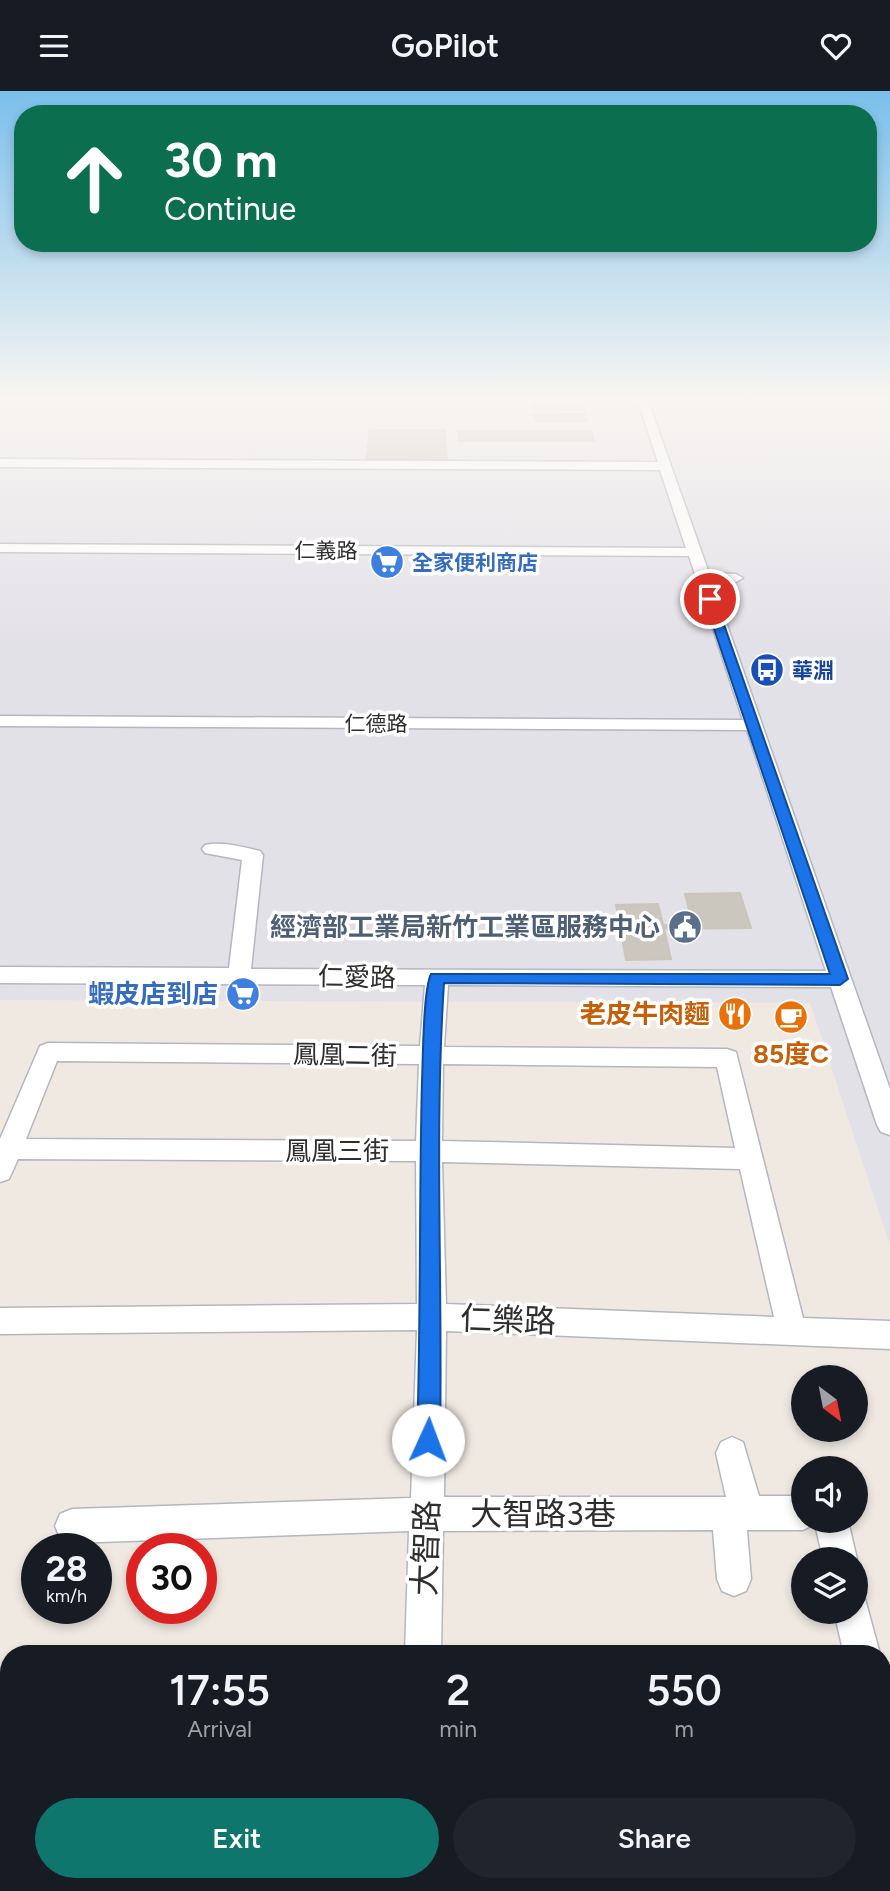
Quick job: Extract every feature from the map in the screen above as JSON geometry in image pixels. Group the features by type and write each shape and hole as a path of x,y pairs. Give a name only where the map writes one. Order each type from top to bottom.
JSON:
{"street":[{"path":"668,479 890,1125"},
{"name":"仁義路","path":"0,548 693,552"},
{"path":"702,577 736,578"},
{"name":"仁德路","path":"0,721 752,725"},
{"path":"212,849 253,855 239,976"},
{"name":"仁愛路","path":"0,975 840,979"},
{"name":"大智路","path":"423,1645 432,1317 429,1151 431,1056 437,978"},
{"name":"鳳凰二街","path":"4,1160 48,1052 727,1059 750,1159"},
{"name":"鳳凰三街","path":"4,1160 429,1151 750,1159"},
{"path":"750,1159 792,1332"},
{"name":"仁樂路","path":"0,1321 432,1317 890,1335"},
{"path":"732,1453 738,1513 734,1579"},
{"name":"大智路3巷","path":"72,1526 426,1514 791,1513"},
{"path":"855,1624 860,1645"}],"shaded area":[{"path":"0,479 890,479 890,1245 810,1003 0,1000"}],"building":[{"name":"經濟部工業局新竹工業區服務中心","path":"740,893 751,928 664,929 671,959 626,960 616,905 658,904 663,925 693,925 685,894"}],"place":[{"name":"全家便利商店","path":"387,562"},
{"name":"華淵","path":"767,670"},
{"name":"經濟部工業局新竹工業區服務中心","path":"685,927"},
{"name":"蝦皮店到店","path":"243,994"},
{"name":"老皮牛肉麵","path":"735,1014"},
{"name":"85度C","path":"791,1017"}],"route":[{"path":"428,1440 432,1317 429,1151 431,1056 437,978 840,979 710,599"}]}
